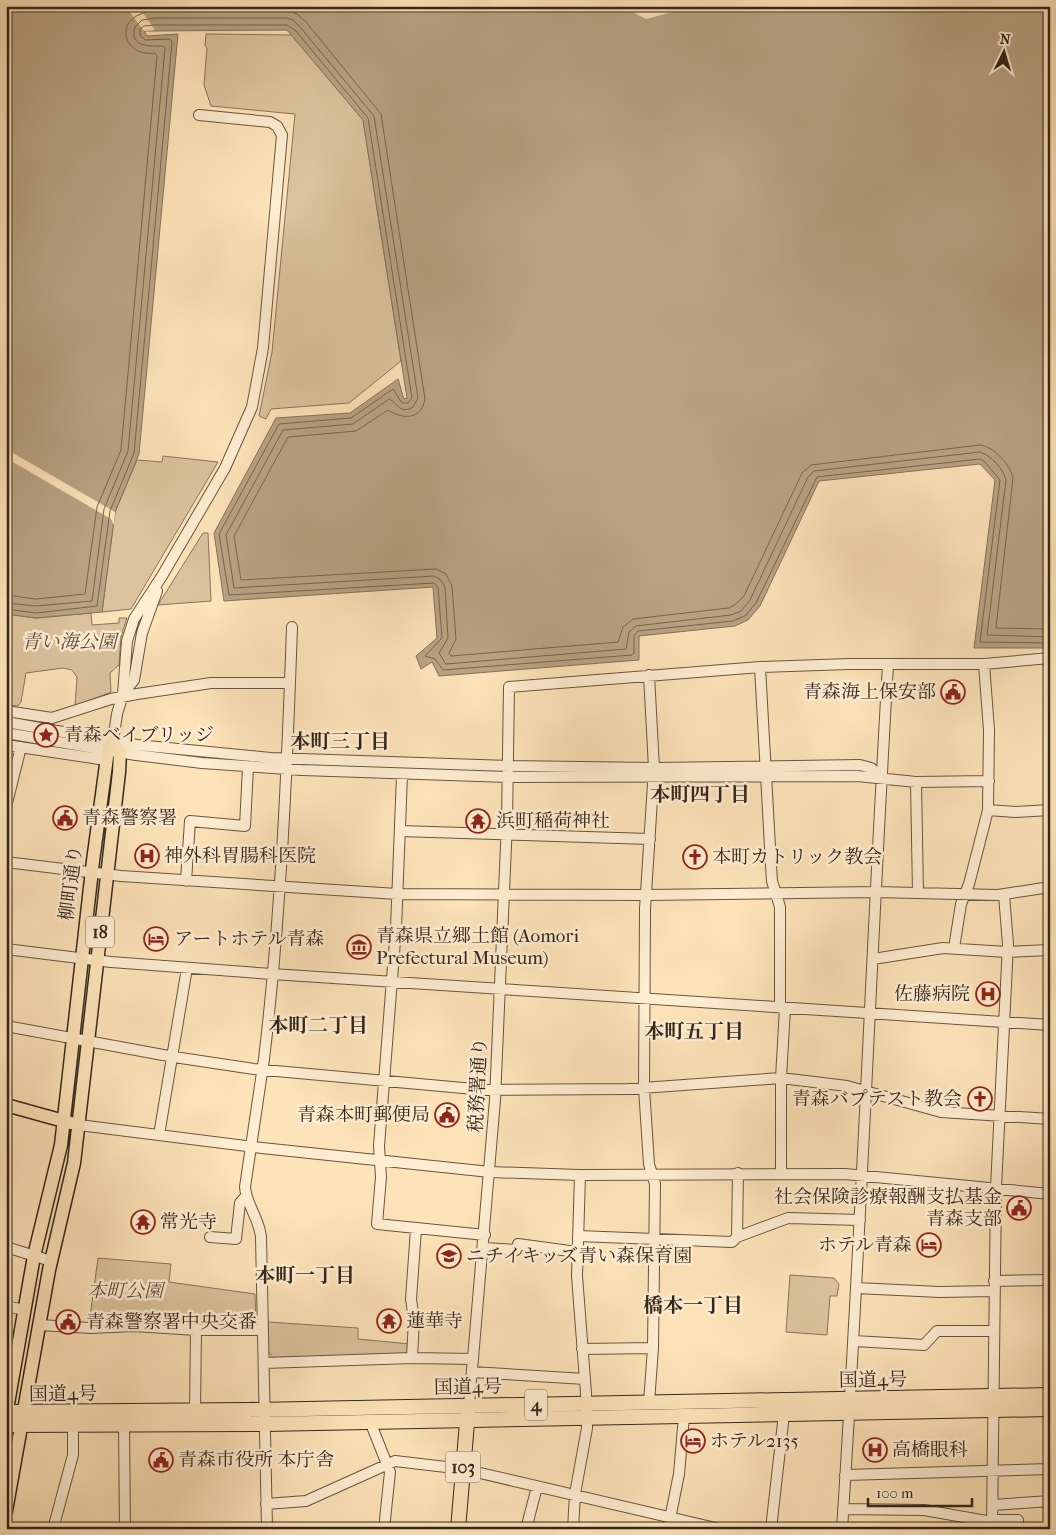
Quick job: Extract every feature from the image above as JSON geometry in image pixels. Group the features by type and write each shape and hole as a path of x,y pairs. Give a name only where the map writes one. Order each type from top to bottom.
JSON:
{"highway":[{"name":"国道4号","path":"993,1404 1050,1395"},
{"name":"国道4号","path":"587,1411 649,1403 850,1406 993,1404 1050,1409"},
{"name":"国道4号","path":"6,1413 22,1420 73,1426 265,1417 468,1412 587,1411 684,1416 784,1414 850,1406"},
{"name":"国道4号","path":"6,1425 22,1420 195,1411 265,1417 373,1421 468,1412"},
{"name":"103","path":"458,1529 468,1412"}],"main road":[{"name":"柳町通り","path":"6,1413 34,1256 56,1168 91,873 112,751"},
{"name":"柳町通り","path":"6,1511 51,1261 74,1163 80,1125 106,874 112,751"},
{"path":"6,1105 80,1125"}],"street":[{"path":"112,751 122,695 134,680 144,626 162,576 232,455 252,407 263,348 283,143 280,128 270,122 199,114"},
{"path":"267,1529 260,1226 246,1196 272,974 287,758 292,627"},
{"path":"649,1403 653,1348 655,1240 655,1184 649,1164 644,1088 646,895 653,773 650,675 760,667 984,664 1050,658"},
{"path":"954,948 961,904 988,810 989,730 984,664"},
{"path":"842,1529 863,1175 865,1091 888,665"},
{"path":"760,667 768,777 771,865 780,907 782,1008 781,1173"},
{"name":"税務署通り","path":"468,1412 484,1248 496,1091 507,835 508,690 511,686 650,675"},
{"path":"6,711 52,718 122,695 211,683 290,683"},
{"path":"6,722 32,732 112,751 248,767 402,774 508,772 653,773 768,777 881,777"},
{"path":"6,733 32,732"},
{"path":"6,745 112,751 186,751 508,772"},
{"path":"6,807 21,747"},
{"path":"653,773 767,766 866,766 881,777 892,781 989,781"},
{"path":"186,881 190,822 245,826 248,767"},
{"path":"402,774 398,894 379,1146 381,1177 377,1224 485,1235"},
{"path":"916,782 918,893"},
{"path":"988,810 1028,812 1050,810"},
{"path":"400,832 650,839"},
{"path":"6,862 91,873 186,881 398,894 646,895 876,892 1004,895 1050,887"},
{"path":"992,1524 996,1188 1008,952 1004,895"},
{"path":"873,959 933,949 954,948 1008,952 1050,950"},
{"path":"6,949 96,960 392,983 1050,1025"},
{"path":"159,1135 174,1057 187,968"},
{"path":"6,1026 174,1057 262,1070 496,1091 644,1088 781,1078 865,1091 928,1110 1050,1119"},
{"path":"80,1125 251,1147 490,1172 580,1175 652,1173 863,1175 1050,1194"},
{"path":"737,1237 738,1173"},
{"path":"573,1529 574,1494 587,1411 577,1252 580,1175"},
{"path":"210,1237 236,1239 240,1204 246,1196"},
{"path":"578,1236 732,1242 737,1237 788,1218 860,1220"},
{"path":"412,1358 414,1320 411,1299 416,1228"},
{"path":"484,1248 516,1250 518,1244 577,1252"},
{"path":"6,1247 51,1261"},
{"path":"856,1288 940,1292 1050,1280"},
{"path":"6,1306 24,1310"},
{"path":"39,1325 91,1328 134,1326 196,1330 263,1330"},
{"path":"195,1411 196,1330"},
{"path":"854,1341 924,1345 937,1331 993,1330"},
{"path":"582,1349 653,1348"},
{"path":"264,1363 412,1358 473,1359"},
{"path":"472,1372 585,1379"},
{"path":"771,1529 784,1414"},
{"path":"669,1524 679,1474 684,1416"},
{"path":"373,1421 373,1429 390,1472 384,1529"},
{"path":"124,1425 125,1529"},
{"path":"53,1529 73,1455 73,1426"},
{"path":"266,1504 306,1501 395,1461 463,1469 574,1494 669,1524 720,1529"},
{"path":"846,1475 1050,1469"},
{"path":"526,1529 537,1487"},
{"path":"993,1505 1050,1501"},
{"path":"843,1509 924,1510 992,1524 1018,1520 1018,1529"}],"green space":[{"path":"206,34 292,35 363,120 401,361 349,403 271,409 266,419 259,416 272,352 295,114 211,106 204,85 207,48 205,46"},
{"path":"163,456 218,462 131,609 102,612 115,512 137,460 162,462"},
{"path":"203,533 208,533 211,601 158,605"},
{"name":"青い海公園","path":"91,613 92,625 119,623 119,618 127,618 121,637 119,665 110,673 111,692 75,706 77,677 72,670 63,668 26,673 21,702 18,706 6,705 6,614 36,618"},
{"name":"本町公園","path":"98,1258 171,1264 169,1282 255,1294 256,1325 89,1324"},
{"path":"790,1275 834,1278 839,1284 837,1296 830,1296 827,1335 786,1332"},
{"path":"268,1322 358,1328 358,1339 410,1344 409,1351 403,1356 274,1359 268,1351"}],"water":[{"path":"6,6 1050,6 1050,648 974,648 995,480 980,464 819,481 760,606 748,620 735,626 639,636 639,660 439,676 432,662 421,669 416,656 437,638 433,587 224,601 214,533 276,418 350,413 398,379 404,399 407,398 363,120 287,30 144,31 147,36 178,34 139,454 115,512 102,612 36,618 6,614"}],"pier":[{"path":"125,6 138,6 155,30 144,31"},
{"path":"621,6 638,6 649,12 669,6 696,6 646,19"},
{"path":"6,449 115,512 114,525 111,519 6,458"}],"place":[{"name":"青森海上保安部","path":"953,692"},
{"name":"青森ベイブリッジ","path":"46,735"},
{"name":"青森警察署","path":"65,818"},
{"name":"浜町稲荷神社","path":"478,821"},
{"name":"神外科胃腸科医院","path":"147,856"},
{"name":"本町カトリック教会","path":"695,857"},
{"name":"アートホテル青森","path":"156,939"},
{"name":"青森県立郷土館 (Aomori Prefectural Museum)","path":"359,947"},
{"name":"佐藤病院","path":"988,994"},
{"name":"青森バプテスト教会","path":"980,1099"},
{"name":"青森本町郵便局","path":"447,1115"},
{"name":"社会保険診療報酬支払基金 青森支部","path":"1019,1208"},
{"name":"常光寺","path":"143,1222"},
{"name":"ホテル青森","path":"929,1245"},
{"name":"ニチイキッズ青い森保育園","path":"449,1256"},
{"name":"蓮華寺","path":"389,1321"},
{"name":"青森警察署中央交番","path":"68,1322"},
{"name":"ホテル2135","path":"693,1441"},
{"name":"高橋眼科","path":"875,1450"},
{"name":"青森市役所 本庁舎","path":"161,1460"}],"district":[{"name":"本町三丁目","path":"340,741"},
{"name":"本町四丁目","path":"700,794"},
{"name":"本町二丁目","path":"318,1025"},
{"name":"本町五丁目","path":"694,1031"},
{"name":"本町一丁目","path":"305,1275"},
{"name":"橋本一丁目","path":"693,1305"}]}
